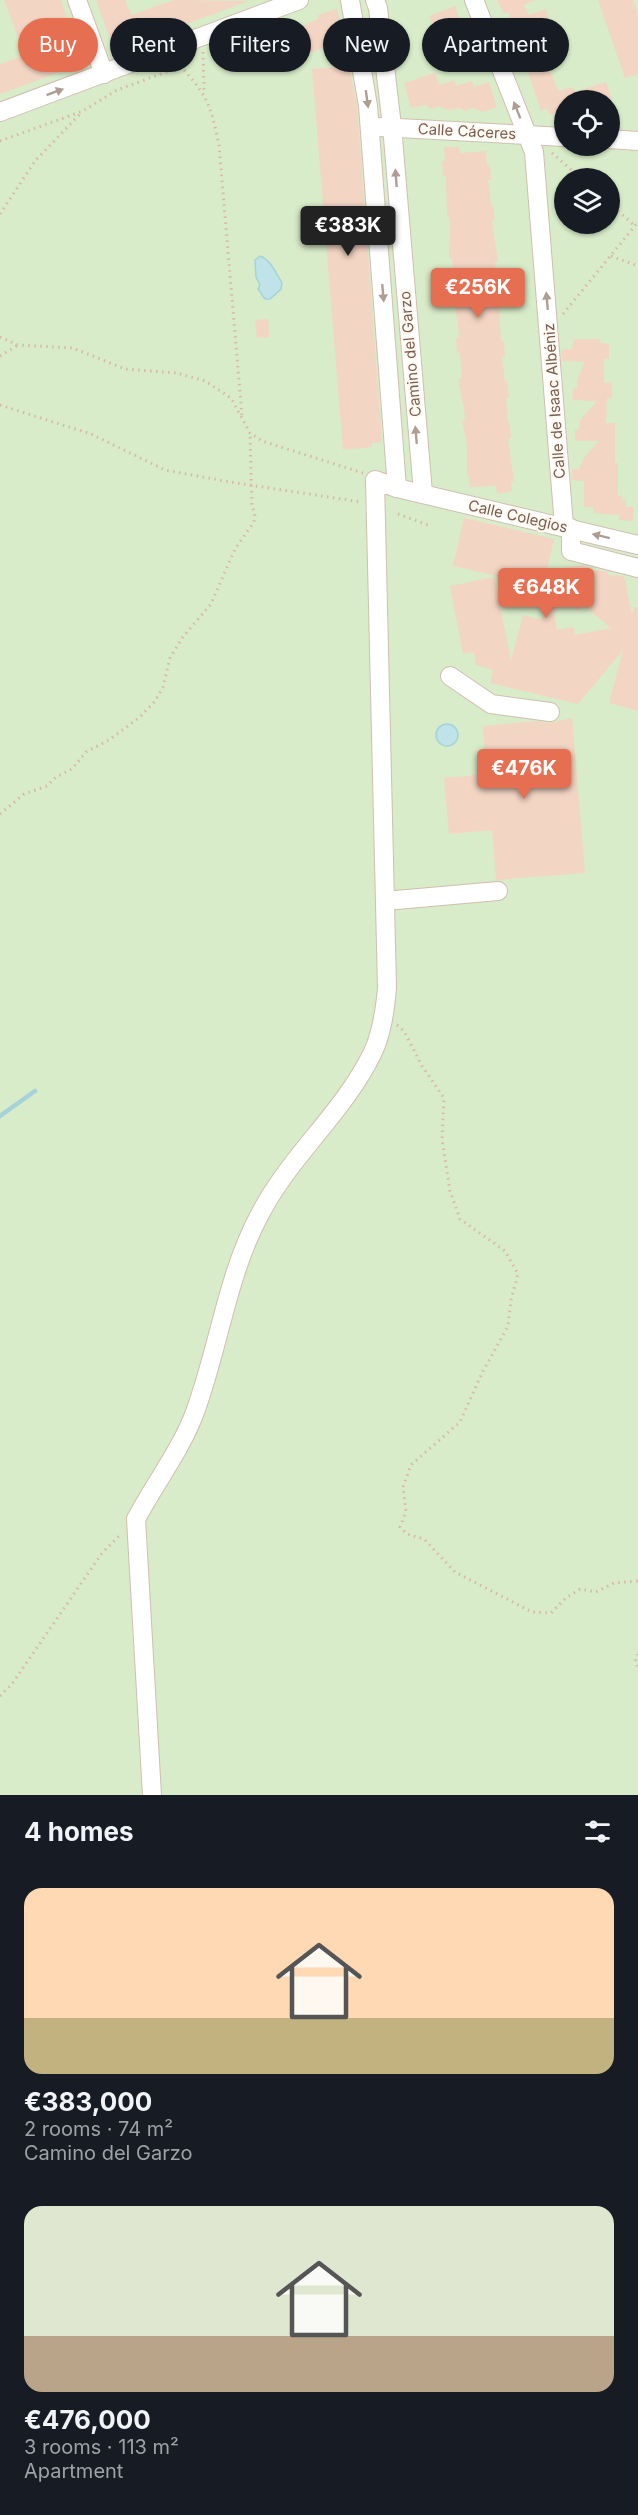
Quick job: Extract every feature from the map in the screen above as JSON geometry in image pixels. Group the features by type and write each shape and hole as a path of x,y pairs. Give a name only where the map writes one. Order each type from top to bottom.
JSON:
{"street":[{"path":"77,0 104,74"},
{"path":"197,39 299,0"},
{"name":"Camino del Garzo","path":"350,0 360,50 369,128 397,488"},
{"name":"Camino del Garzo","path":"375,0 378,8 392,126 423,493"},
{"name":"Calle de Isaac Albéniz","path":"474,0 534,152 571,551 638,568"},
{"path":"0,112 110,72"},
{"name":"Calle Cáceres","path":"369,128 392,126 554,137"},
{"path":"620,140 638,141"},
{"path":"152,1795 136,1519 151,1489 180,1446 195,1412 241,1258 259,1215 275,1188 347,1096 373,1053 385,1014 387,988 375,480"},
{"name":"Calle Colegios","path":"375,480 397,488 638,545"},
{"path":"450,676 491,704 550,712"},
{"path":"385,901 498,891"}],"path":[{"path":"204,92 203,50 206,36"},
{"path":"0,141 83,111 117,90 166,72"},
{"path":"186,72 204,92 212,112 219,144 242,416"},
{"path":"0,214 35,161 83,111"},
{"path":"554,143 548,149 554,155"},
{"path":"555,156 568,168"},
{"path":"620,213 635,226"},
{"path":"548,312 560,318 638,222"},
{"path":"611,256 638,266"},
{"path":"0,338 18,345 73,348 125,369 177,373 205,381 231,398 249,433 252,507 255,513 254,522 235,549 211,604 182,638 170,658 163,687 155,701 140,717 110,740 86,752 72,769 56,777 47,786 24,794 0,814"},
{"path":"0,356 18,345"},
{"path":"0,405 91,434 165,470 361,502 375,480 360,471 262,441 249,433"},
{"path":"398,514 428,525"},
{"path":"385,1014 404,1031 422,1066 444,1098 442,1139 450,1191 460,1219 505,1251 518,1274 511,1299 508,1326 482,1372 460,1422 411,1465 403,1487 406,1512 400,1527 407,1534 424,1539 455,1572 532,1612 551,1613 566,1598 580,1589 596,1592 615,1583 638,1581"},
{"path":"0,1696 12,1684 102,1553 136,1519"},
{"path":"638,1654 635,1660 638,1667"}],"green space":[{"path":"0,0 638,0 638,1795 0,1795"}],"water":[{"path":"260,256 270,264 282,283 281,289 270,299 265,299 258,289 260,285 256,277 255,260"},
{"path":"447,724 455,727 458,735 455,743 447,746 439,743 436,735 439,727"}],"building":[{"path":"4,0 61,0 68,18 18,18 18,37"},
{"path":"96,0 125,0 131,15 174,0 249,1 197,20 197,18 110,18 110,39"},
{"path":"497,0 536,0 524,5 529,15 546,9 549,18 510,18 508,12 504,14"},
{"path":"598,0 633,0 638,16 638,74 625,78"},
{"path":"455,6 459,18 430,18 429,16"},
{"path":"337,9 339,18 323,18 323,48 311,52 311,22 319,18 318,15"},
{"path":"18,58 18,72 60,72 0,94 0,64"},
{"path":"323,68 323,72 350,72 357,107 382,442 372,443 372,447 343,450 312,69"},
{"path":"528,72 550,72 558,90 554,90 554,114 550,115 547,108 541,111"},
{"path":"435,73 439,85 454,80 456,86 472,81 474,87 489,82 497,107 483,112 473,108 465,111 460,108 448,110 438,106 431,109 425,105 411,108 404,83"},
{"path":"606,82 609,90 581,90"},
{"path":"444,147 459,147 460,153 486,151 487,165 490,164 491,180 488,180 495,220 492,221 498,261 495,262 497,287 499,287 501,341 504,341 505,357 502,357 509,398 506,398 511,438 508,439 514,481 511,482 512,491 497,494 496,486 470,487 469,476 467,476 467,447 462,420 465,419 459,386 459,379 462,378 456,338 459,338 458,325 451,284 454,283 452,258 449,258 450,229 449,217 447,217 446,176 443,176"},
{"path":"268,319 269,337 257,338 255,320"},
{"path":"574,339 601,339 600,343 609,344 609,359 604,359 604,383 612,382 612,398 607,398 606,423 615,423 618,496 622,495 622,500 626,500 626,507 633,507 633,521 619,520 619,515 593,513 593,507 584,507 584,481 572,480 572,469 579,469 583,459 599,441 575,441 575,429 579,429 580,420 597,401 572,400 573,388 577,388 577,380 585,362 562,361 561,350 572,349"},
{"path":"464,518 554,539 547,570 582,565 591,568 591,571 598,570 608,572 608,575 624,576 632,615 634,607 638,607 638,711 609,703 623,650 578,704 490,683 493,670 476,665 474,652 463,654 450,586 494,577 511,660 523,615 542,620 550,591 551,599 558,590 453,566","holes":["565,601 578,611 583,605 611,628 575,635 573,627 557,630 554,614"]},
{"path":"572,718 585,873 496,880 492,830 449,834 444,778 487,774 483,726 535,721 549,723"}],"waterway":[{"path":"0,1116 35,1091"}]}
